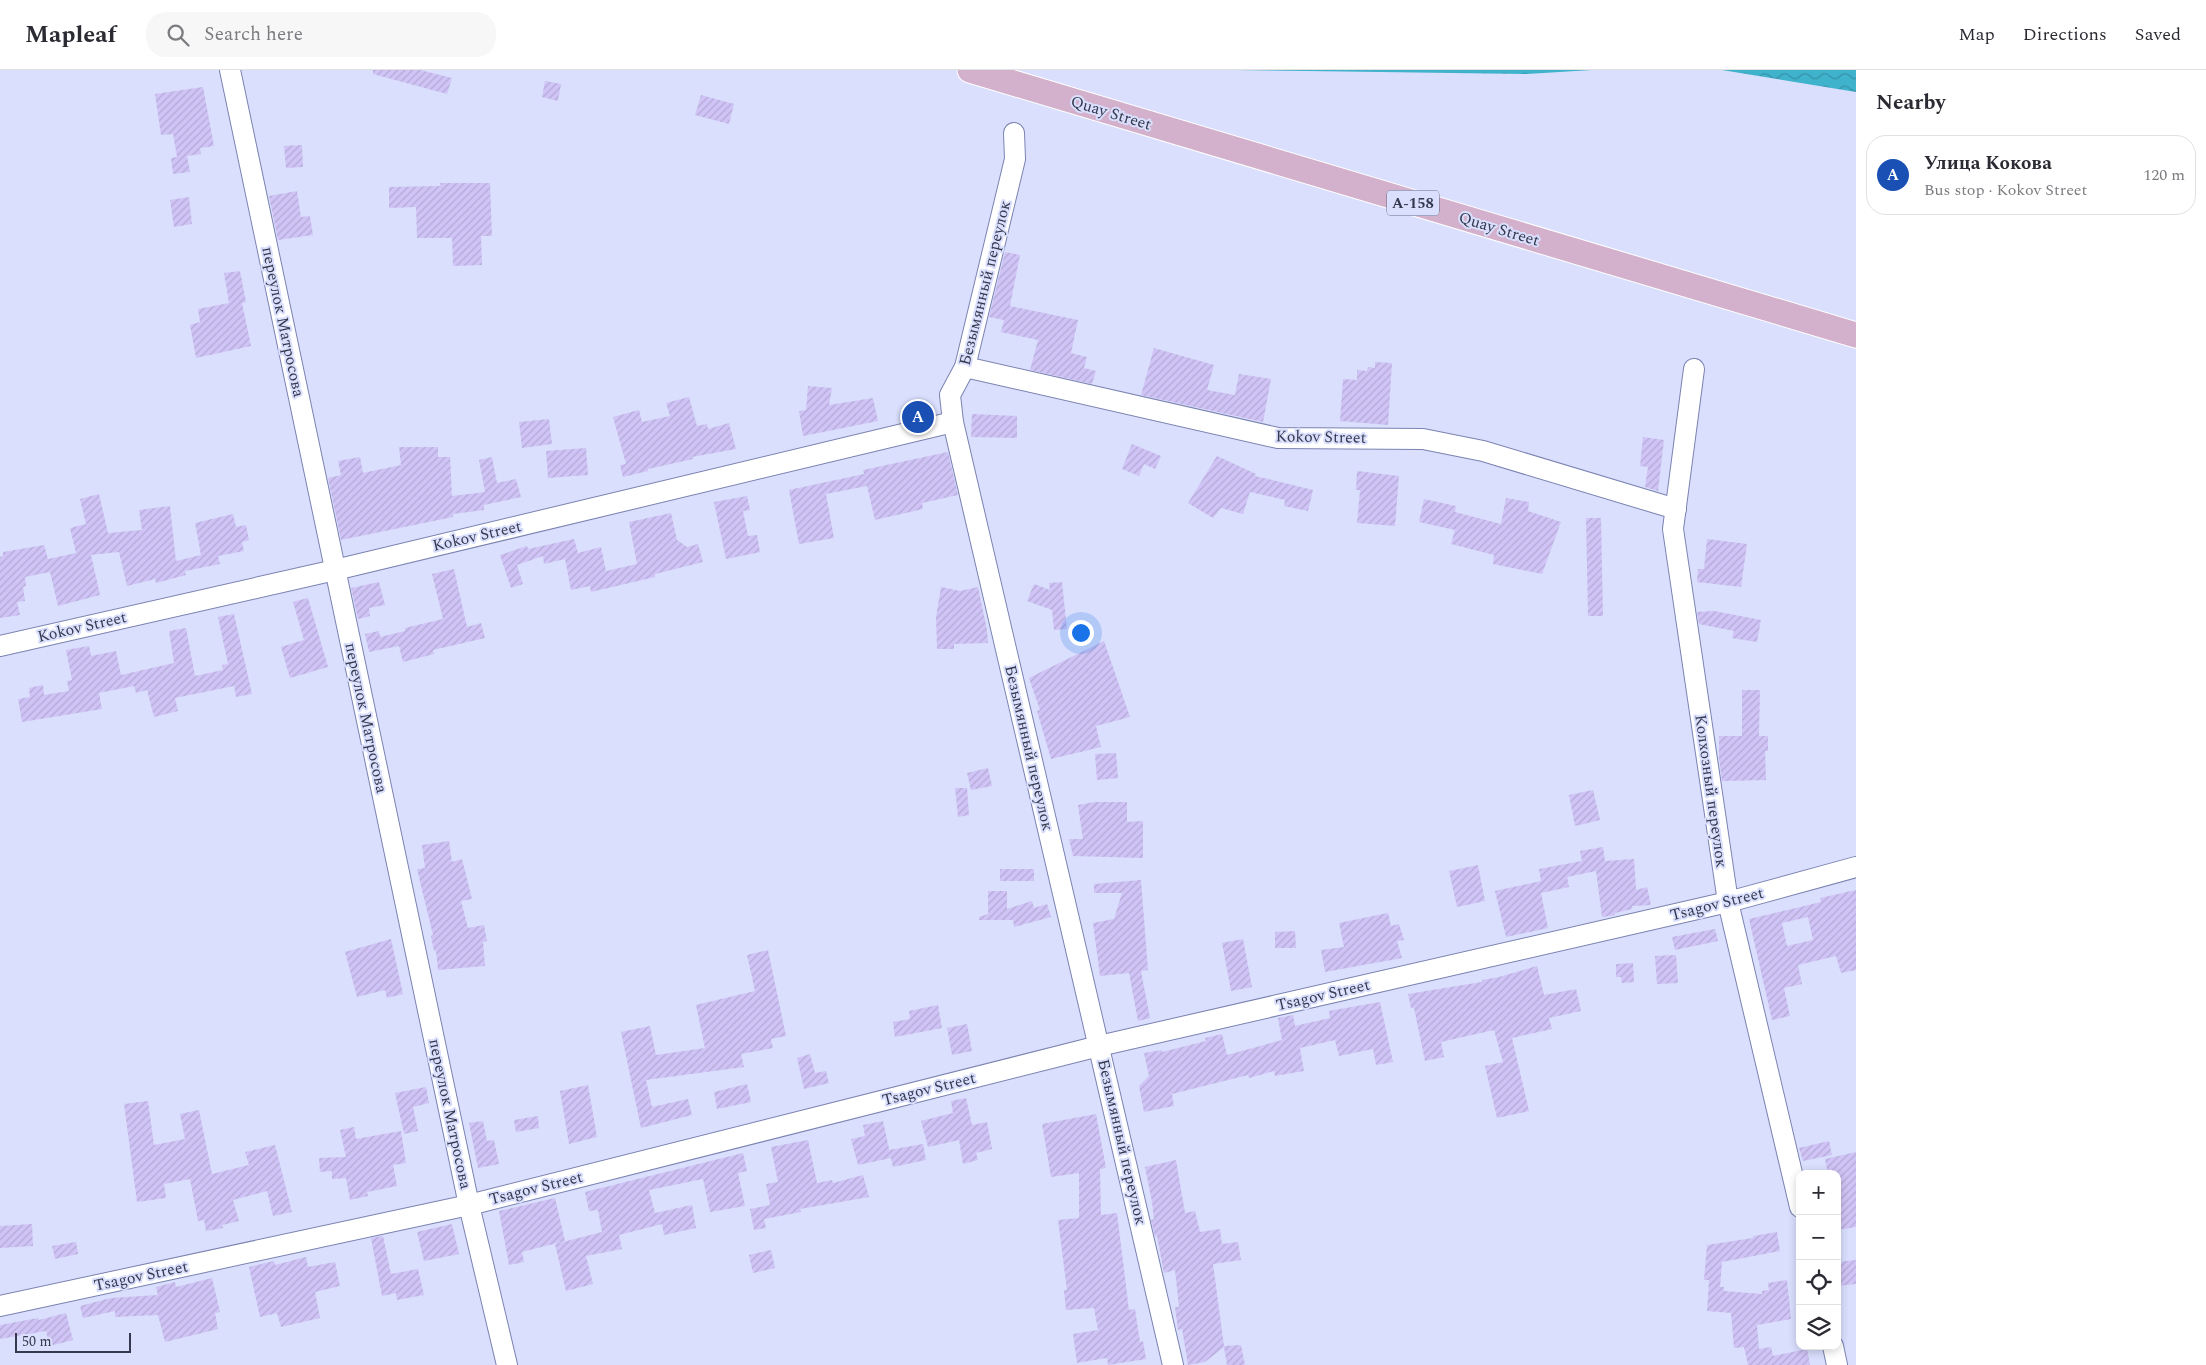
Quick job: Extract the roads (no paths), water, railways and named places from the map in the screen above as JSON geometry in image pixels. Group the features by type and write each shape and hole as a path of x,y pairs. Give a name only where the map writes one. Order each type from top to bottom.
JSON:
{"main road":[{"name":"Quay Street","path":"970,70 1856,335"}],"street":[{"name":"переулок Матросова","path":"230,70 469,1205 507,1365"},
{"name":"Безымянный переулок","path":"1014,133 1016,159 966,367 950,395 953,422 1173,1365"},
{"name":"Kokov Street","path":"966,367 1278,438 1422,439 1483,452 1676,509"},
{"name":"Колхозный переулок","path":"1694,369 1673,529 1728,902 1796,1190"},
{"name":"Kokov Street","path":"0,646 335,570 953,422"},
{"name":"Tsagov Street","path":"0,1306 469,1205 1100,1046 1728,902 1856,867"},
{"path":"1834,1350 1837,1365"}],"water":[{"path":"1235,70 1592,70 1527,74"},
{"path":"1722,70 1856,70 1856,92"}],"place":[{"name":"Улица Кокова","path":"918,417"}]}
